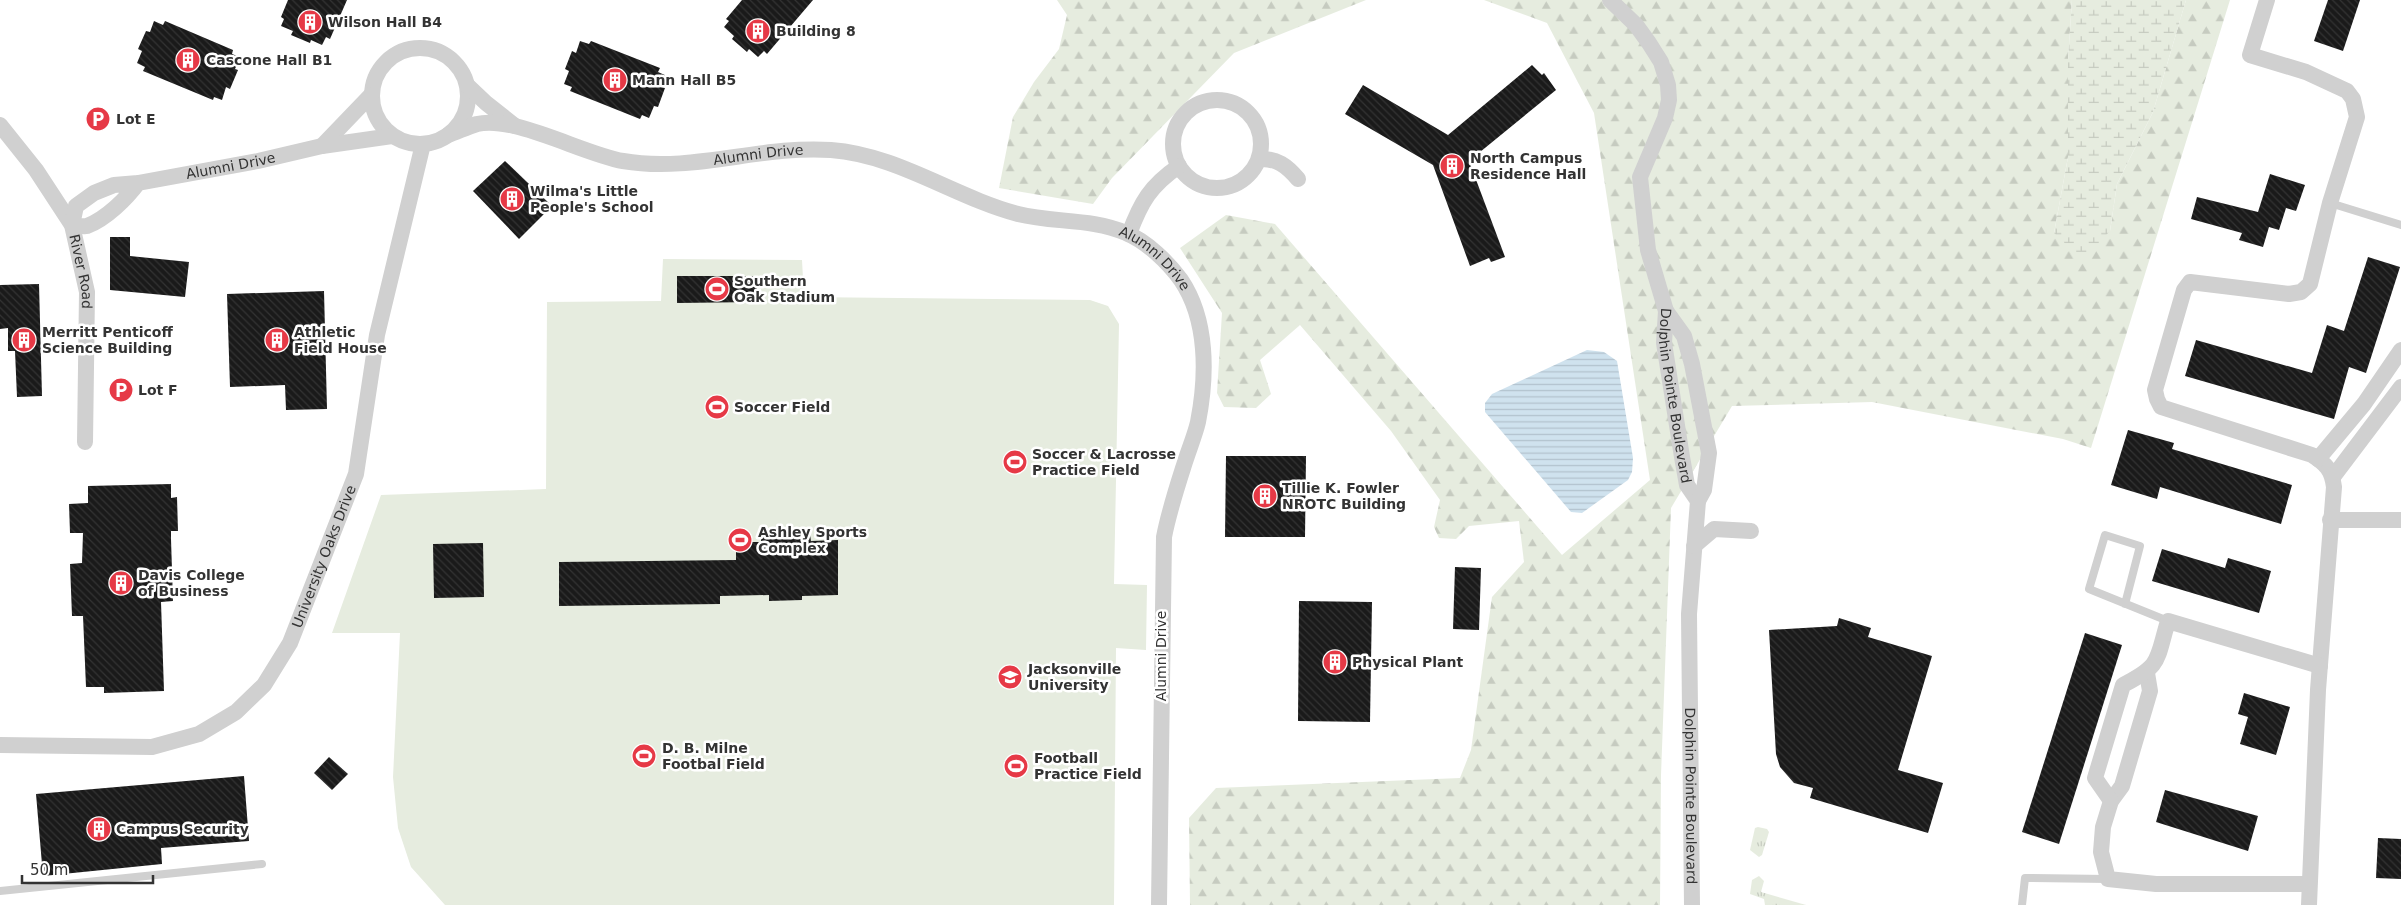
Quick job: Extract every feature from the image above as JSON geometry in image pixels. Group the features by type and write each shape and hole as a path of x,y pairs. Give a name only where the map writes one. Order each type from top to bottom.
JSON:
{"street":[{"name":"Dolphin Pointe Boulevard","path":"1610,0 1636,25 1649,43 1661,62 1668,85 1668,100 1664,118 1640,177 1648,250 1666,311 1664,343 1687,485 1698,501 1689,614 1692,905"},
{"path":"2267,0 2250,55 2306,72 2348,91 2353,99 2357,118 2330,203 2310,284 2301,292 2289,294 2190,282 2184,290 2155,390 2156,399 2161,407 2312,455 2327,465 2333,477 2334,487 2320,666 2309,905"},
{"path":"422,47 437,50 451,58 461,70 467,85 468,100 465,114 457,127 448,136 436,142 423,144 407,143 392,136 380,125 373,112 371,95 374,79 381,66 393,55 407,49 422,47"},
{"name":"Alumni Drive","path":"467,85 515,126"},
{"path":"322,146 371,95"},
{"path":"1213,100 1228,101 1241,107 1252,117 1259,130 1262,144 1259,159 1252,172 1241,181 1228,187 1214,188 1200,185 1188,177 1178,166 1174,152 1174,137 1178,124 1187,112 1199,104 1213,100"},
{"name":"Alumni Drive","path":"448,136 479,124 515,126 622,160 654,164 709,162 775,152 833,150 892,163 978,201 1020,214 1102,225 1128,234 1167,264 1181,280 1192,301 1200,325 1204,347 1198,422 1171,504 1164,537 1160,905"},
{"name":"River Road","path":"0,125 36,170 72,225 87,292 86,442"},
{"name":"Alumni Drive","path":"72,225 76,206 94,193 114,185 258,161 322,146 392,136"},
{"name":"University Oaks Drive","path":"0,746 152,747 199,734 236,712 264,684 290,643 356,474 377,335 423,144"},
{"path":"1259,159 1269,158 1282,163 1298,179"},
{"path":"1128,234 1147,194 1161,178 1178,166"},
{"path":"72,225 87,226 105,215 126,199 138,182"},
{"path":"1666,311 1684,336 1692,364 1709,453 1704,490 1698,501"},
{"path":"2318,459 2364,404 2401,350"},
{"path":"2333,477 2401,387"},
{"path":"2330,520 2401,520"},
{"path":"1694,546 1714,529 1751,531"},
{"path":"2110,801 2094,778 2123,685 2147,673 2156,664 2168,621 2320,666"},
{"path":"2147,673 2150,691 2122,786 2110,801 2103,827 2100,852 2108,879 2156,884 2310,884"}],"lane":[{"path":"2330,203 2401,225"},
{"path":"2125,604 2140,546 2105,535 2089,589 2125,604 2168,621"},
{"path":"0,891 262,864"},
{"path":"2022,905 2025,878 2108,879"}],"green space":[{"path":"1057,0 1366,0 1234,53 1112,178 1093,204 999,188 1013,117 1034,82 1059,49 1067,15"},
{"path":"1484,0 2072,0 2068,60 2068,157 2054,233 2110,231 2117,184 2153,112 2186,0 2230,0 2091,448 2063,439 1872,402 1732,406 1671,508 1661,775 1660,905 1190,905 1189,818 1216,788 1460,778 1471,750 1492,597 1524,562 1519,521 1469,526 1456,539 1439,538 1434,527 1440,500 1391,431 1300,325 1260,360 1271,394 1256,408 1224,407 1217,393 1222,313 1180,248 1226,215 1275,224 1562,555 1650,480 1594,113 1547,23"},
{"path":"2072,0 2186,0 2153,112 2117,184 2110,231 2083,260 2054,233 2068,157 2068,60"},
{"name":"Ashley Sports Complex","path":"663,259 802,260 804,297 1090,300 1108,306 1119,324 1114,584 1147,585 1146,650 1116,648 1114,905 445,905 411,867 398,828 393,777 400,633 332,633 381,495 546,489 547,302 661,301"},
{"path":"1755,828 1767,829 1769,832 1762,855 1759,857 1750,850"},
{"path":"1759,876 1764,881 1761,892 1806,905 1765,905 1764,899 1750,894 1752,880"}],"water":[{"path":"1587,350 1604,352 1617,361 1633,458 1632,472 1628,480 1582,513 1571,512 1485,412 1485,403 1492,394"}],"building":[{"name":"Wilson Hall B4","path":"288,0 347,0 330,39 326,37 322,45 311,40 310,43 291,35 293,31 281,26 284,19 281,17"},
{"name":"Building 8","path":"742,0 813,0 767,54 764,51 758,57 749,49 747,52 732,39 734,36 724,27 729,21 726,19"},
{"path":"2328,0 2360,0 2343,51 2314,41"},
{"name":"Cascone Hall B1","path":"154,21 163,25 165,21 233,50 232,54 240,57 235,69 238,70 230,89 226,87 222,100 214,97 213,100 143,71 145,67 137,63 142,51 138,49 146,31 150,32"},
{"name":"Mann Hall B5","path":"580,41 589,44 591,41 660,68 658,72 667,76 662,87 665,88 658,107 654,106 649,118 642,115 640,119 570,91 572,87 564,84 569,71 565,69 572,51 576,53"},
{"name":"North Campus Residence Hall","path":"1532,65 1542,75 1544,73 1556,90 1469,161 1505,257 1491,262 1489,258 1470,266 1433,165 1345,114 1363,85 1448,135"},
{"name":"Wilma's Little People's School","path":"505,161 552,206 519,239 473,191"},
{"path":"2270,174 2305,185 2296,211 2286,208 2279,230 2269,227 2263,247 2239,240 2242,233 2191,219 2197,197 2258,212"},
{"path":"110,237 130,237 130,256 189,262 185,297 110,290"},
{"path":"2368,257 2400,267 2366,373 2349,367 2334,419 2185,376 2196,340 2312,373 2327,325 2344,331"},
{"name":"Southern Oak Stadium","path":"677,276 757,276 757,302 677,303"},
{"name":"Merritt Penticoff Science Building","path":"39,284 42,396 17,397 15,351 8,351 8,328 0,329 0,285"},
{"name":"Athletic Field House","path":"324,291 327,409 286,410 285,385 230,387 227,294"},
{"path":"2128,430 2174,443 2172,449 2292,485 2281,524 2160,487 2157,499 2111,485"},
{"name":"Tillie K. Fowler NROTC Building","path":"1226,456 1306,456 1305,537 1225,537"},
{"name":"Davis College of Business","path":"171,484 171,498 177,497 178,531 171,531 173,601 161,602 164,691 104,693 104,687 86,687 83,616 72,616 70,564 82,563 83,533 70,533 69,504 88,503 88,486"},
{"path":"810,535 811,541 838,540 838,595 802,596 802,600 769,601 769,595 720,596 720,604 559,606 559,562 736,560 736,542 761,542 761,536"},
{"path":"483,543 484,597 434,598 433,544"},
{"path":"2162,549 2225,568 2228,558 2271,571 2259,613 2152,581"},
{"path":"1455,567 1481,568 1479,630 1453,629"},
{"name":"Physical Plant","path":"1299,601 1372,602 1370,722 1298,721"},
{"path":"1839,618 1871,628 1868,637 1932,656 1898,770 1943,783 1928,833 1810,798 1813,788 1794,783 1780,767 1776,754 1769,630 1837,626"},
{"path":"2085,633 2122,645 2059,844 2022,832"},
{"path":"2244,693 2290,707 2276,755 2240,744 2248,717 2238,714"},
{"path":"329,757 348,774 332,790 314,773"},
{"name":"Campus Security","path":"244,776 249,841 161,848 162,864 43,876 36,794"},
{"path":"2165,790 2258,816 2248,851 2156,822"},
{"path":"2378,838 2401,839 2401,879 2376,878"}],"place":[{"name":"Wilson Hall B4","path":"310,22"},
{"name":"Building 8","path":"758,31"},
{"name":"Cascone Hall B1","path":"188,60"},
{"name":"Mann Hall B5","path":"615,80"},
{"name":"Lot E","path":"98,119"},
{"name":"North Campus Residence Hall","path":"1452,166"},
{"name":"Wilma's Little People's School","path":"512,199"},
{"name":"Southern Oak Stadium","path":"717,289"},
{"name":"Merritt Penticoff Science Building","path":"24,340"},
{"name":"Athletic Field House","path":"277,340"},
{"name":"Lot F","path":"121,390"},
{"name":"Soccer Field","path":"717,407"},
{"name":"Soccer & Lacrosse Practice Field","path":"1015,462"},
{"name":"Tillie K. Fowler NROTC Building","path":"1265,496"},
{"name":"Ashley Sports Complex","path":"740,540"},
{"name":"Davis College of Business","path":"121,583"},
{"name":"Physical Plant","path":"1335,662"},
{"name":"Jacksonville University","path":"1010,677"},
{"name":"D. B. Milne Footbal Field","path":"644,756"},
{"name":"Football Practice Field","path":"1016,766"},
{"name":"Campus Security","path":"99,829"}]}
